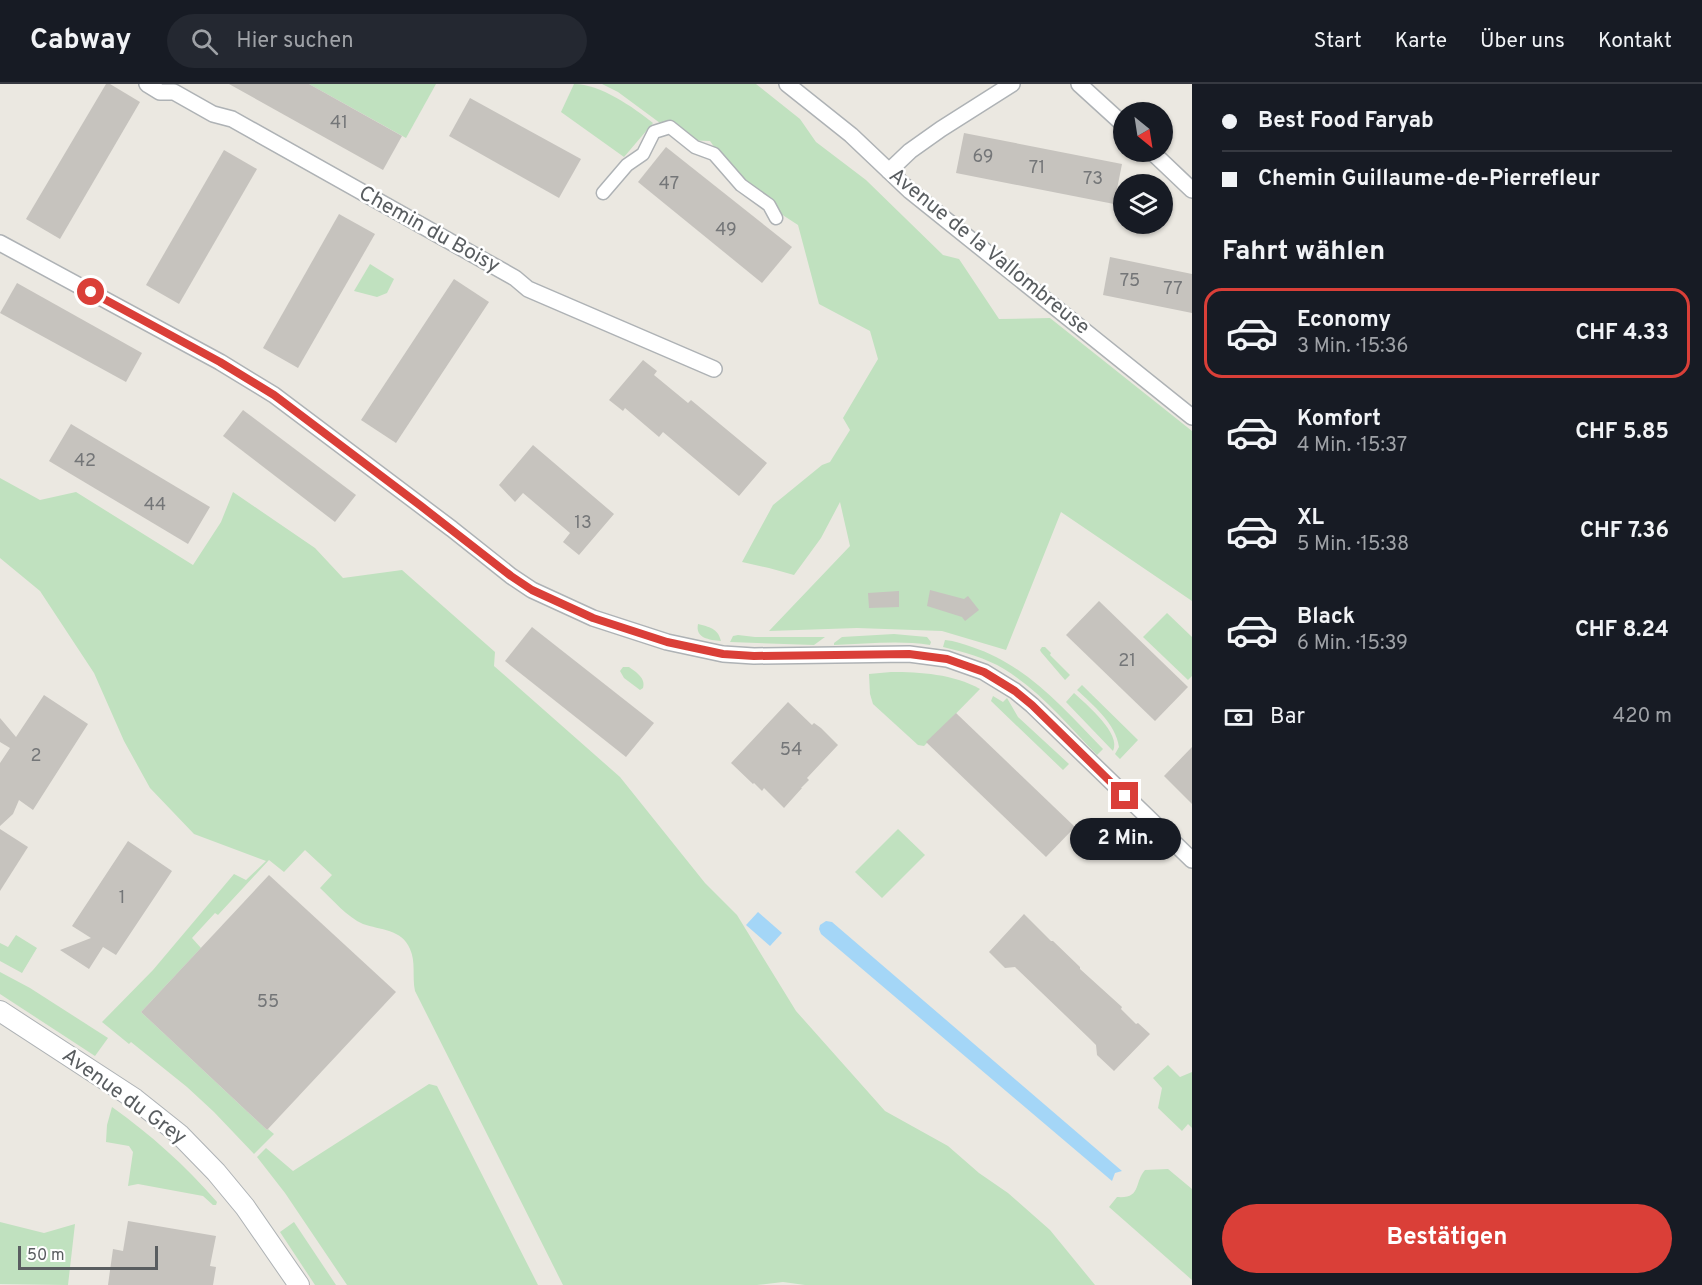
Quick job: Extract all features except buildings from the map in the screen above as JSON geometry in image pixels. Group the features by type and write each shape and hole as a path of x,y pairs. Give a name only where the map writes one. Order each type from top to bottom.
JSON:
{"street":[{"name":"Chemin du Boisy","path":"147,84 160,92 174,93 213,114 232,119 515,278 528,289 714,369"},
{"name":"Avenue de la Vallombreuse","path":"787,84 834,121 910,191 1192,417"},
{"path":"889,171 910,151 941,129 1012,84"},
{"path":"1079,84 1113,115"},
{"path":"603,193 627,165 643,154 654,132 670,126 695,147 714,154 741,185 769,205 776,218"},
{"path":"1163,162 1192,190"},
{"path":"0,243 220,362 274,395 511,576 532,590 593,618 667,642 723,654 764,656 909,654 947,659 984,672 1015,691 1032,705 1192,860"},
{"name":"Avenue du Grey","path":"0,1011 135,1099 179,1134 216,1172 245,1207 299,1285"}],"green space":[{"path":"309,84 436,84 406,138"},
{"path":"574,84 605,92 653,123 624,157 561,112"},
{"path":"602,84 756,84 800,119 816,142 866,180 943,255 959,259 999,319 1050,318 1192,431 1192,601 1061,512 1006,650 942,631 857,628 769,631 850,546 840,502 821,538 794,575 742,562 773,505 822,465 830,462 850,430 843,418 878,359 870,331 819,304 798,225 778,212 764,194 734,175 710,141 683,140 618,92"},
{"path":"370,264 394,279 387,293 377,297 354,291"},
{"path":"0,478 40,500 76,492 193,565 221,522 233,492 315,548 343,578 402,570 495,652 494,666 620,777 705,883 737,915 796,1011 885,1111 948,1146 979,1173 1008,1193 1050,1230 1095,1285 805,1285 783,1282 757,1285 563,1285 415,991 413,959 406,942 390,931 357,921 340,908 320,888 332,875 305,850 284,872 269,860 218,915 215,913 192,938 201,948 141,1012 274,1134 254,1154 187,1087 102,1022 153,970 234,874 246,880 266,861 194,834 150,788 124,741 94,673 40,591 0,558"},
{"path":"1167,613 1192,637 1192,676 1188,680 1143,637"},
{"path":"698,624 715,631 721,641 708,639 701,635"},
{"path":"894,634 927,637 931,642 930,645 894,643 834,645 842,637"},
{"path":"733,636 825,637 814,645 730,642"},
{"path":"945,640 992,655 1010,665 1044,690 1103,749 1097,755 1053,709 1004,669 967,653 943,647"},
{"path":"1042,647 1051,653 1050,655 1070,675 1065,680 1041,652"},
{"path":"623,667 629,667 640,676 644,684 643,688 640,690 624,678 620,671"},
{"path":"891,672 937,675 959,680 980,689 924,746 918,745 873,704 869,674"},
{"path":"1082,685 1138,740 1120,759 1115,754 1119,747 1113,730 1103,716 1077,690"},
{"path":"1074,693 1108,728 1114,744 1113,751 1066,702"},
{"path":"993,696 1003,702 1007,698 1018,717 1069,764 1063,770 991,701"},
{"path":"898,829 925,855 882,898 855,872"},
{"path":"16,935 37,948 22,973 0,961 0,943 8,947"},
{"path":"0,972 30,988 108,1038 95,1056 0,994"},
{"path":"1168,1065 1180,1077 1192,1072 1192,1128 1188,1124 1182,1131 1158,1108 1162,1088 1153,1078"},
{"path":"429,1084 437,1086 538,1285 347,1285 285,1193 257,1157 266,1148 293,1171"},
{"path":"112,1107 180,1163 217,1202 216,1205 203,1196 138,1184 128,1186 133,1152 129,1146 106,1142 107,1125"},
{"path":"1168,1169 1192,1189 1192,1280 1109,1207 1117,1197 1125,1197 1134,1192 1145,1170"},
{"path":"0,1222 44,1233 75,1224 68,1285 0,1284"},
{"path":"294,1222 336,1285 315,1285 280,1232"}],"water":[{"path":"758,912 782,933 770,946 746,925"},
{"path":"826,921 832,922 1122,1171 1115,1173 1112,1181 821,934 820,925"}],"route":[{"path":"91,292 220,362 274,395 532,590 593,618 667,642 723,654 754,656 909,654 947,659 964,664 984,672 1015,691 1125,796"}]}
